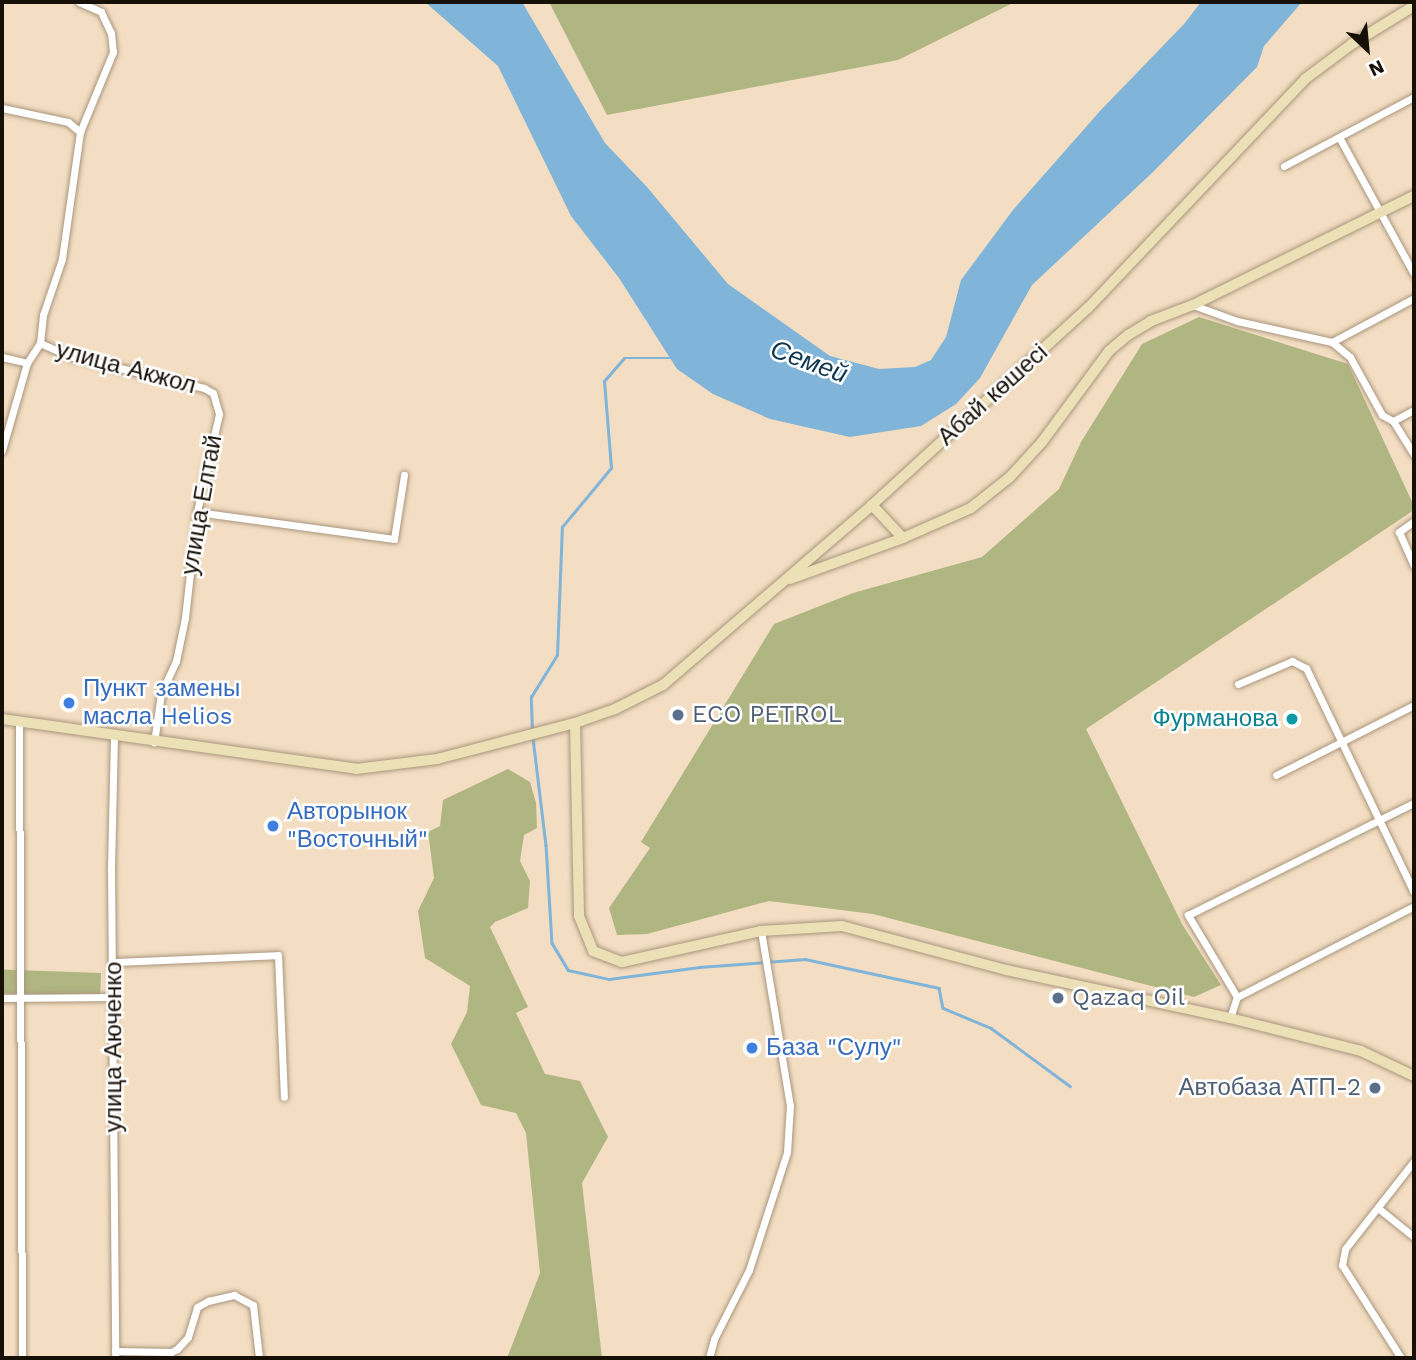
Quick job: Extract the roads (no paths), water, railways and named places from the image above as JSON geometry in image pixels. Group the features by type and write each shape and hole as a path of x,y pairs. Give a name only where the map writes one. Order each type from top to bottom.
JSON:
{"main road":[{"name":"Абай көшесі","path":"2,719 154,743 356,769 419,763 575,723 615,709 663,685 872,505 1088,308 1305,79 1352,44 1414,6"},
{"path":"784,581 902,538 971,508 1010,477 1042,442 1109,351 1151,321 1193,304 1414,196"},
{"path":"872,505 902,538"},
{"path":"575,723 579,916 593,951 622,961 761,931 842,926 1006,970 1230,1017 1361,1051 1414,1076"}],"street":[{"path":"2,450 27,363 40,343 43,315 62,259 80,132 113,52 111,33 101,12 79,2"},
{"path":"1284,166 1414,97"},
{"path":"2,108 68,122 80,132"},
{"path":"1339,137 1414,274"},
{"path":"1332,342 1414,298"},
{"path":"1193,304 1237,321 1332,342 1350,358 1382,415 1393,421 1414,455"},
{"name":"улица Акжол","path":"40,343 69,356 172,379 213,393"},
{"name":"улица Акжол","path":"2,357 27,363"},
{"name":"улица Елтай","path":"154,743 161,693 176,661 185,618 197,512 219,414 213,393"},
{"path":"1393,421 1414,410"},
{"path":"197,512 394,539 404,475"},
{"path":"1414,522 1399,532 1414,566"},
{"path":"1238,684 1292,661 1306,668 1414,892"},
{"path":"1276,775 1414,705"},
{"path":"19,721 22,1358"},
{"name":"улица Аюченко","path":"114,736 111,868 114,962 115,1354"},
{"path":"1237,997 1188,915 1414,803"},
{"path":"1230,1017 1237,997 1414,906"},
{"path":"709,1358 714,1339 749,1270 788,1152 790,1105 761,931"},
{"path":"114,962 278,955 285,1097"},
{"path":"2,998 114,997"},
{"path":"1401,1358 1342,1265 1345,1249 1414,1161"},
{"path":"1378,1208 1414,1237"},
{"path":"115,1354 171,1352 188,1337 197,1307 208,1301 234,1295 253,1305 260,1358"}],"water":[{"name":"Семей","path":"425,2 522,2 605,143 647,187 728,284 830,356 879,369 915,367 931,360 946,337 961,280 1013,210 1100,111 1184,24 1201,2 1302,2 1264,46 1257,67 1153,172 1032,285 980,378 956,404 921,426 850,437 770,419 713,394 677,369 619,278 571,216 498,66"}],"waterway":[{"path":"532,732 531,697 557,655 562,527 611,468 604,381 624,358 673,358"},
{"path":"533,738 546,845 552,943 568,970 609,979 699,967 805,959 939,988 943,1008 991,1028 1070,1086"}],"place":[{"name":"Пункт замены масла Helios","path":"69,703"},
{"name":"ECO PETROL","path":"678,715"},
{"name":"Фурманова","path":"1292,719"},
{"name":"Авторынок \"Восточный\"","path":"273,826"},
{"name":"Qazaq Oil","path":"1058,998"},
{"name":"База \"Сулу\"","path":"752,1048"},
{"name":"Автобаза АТП-2","path":"1375,1088"}]}
